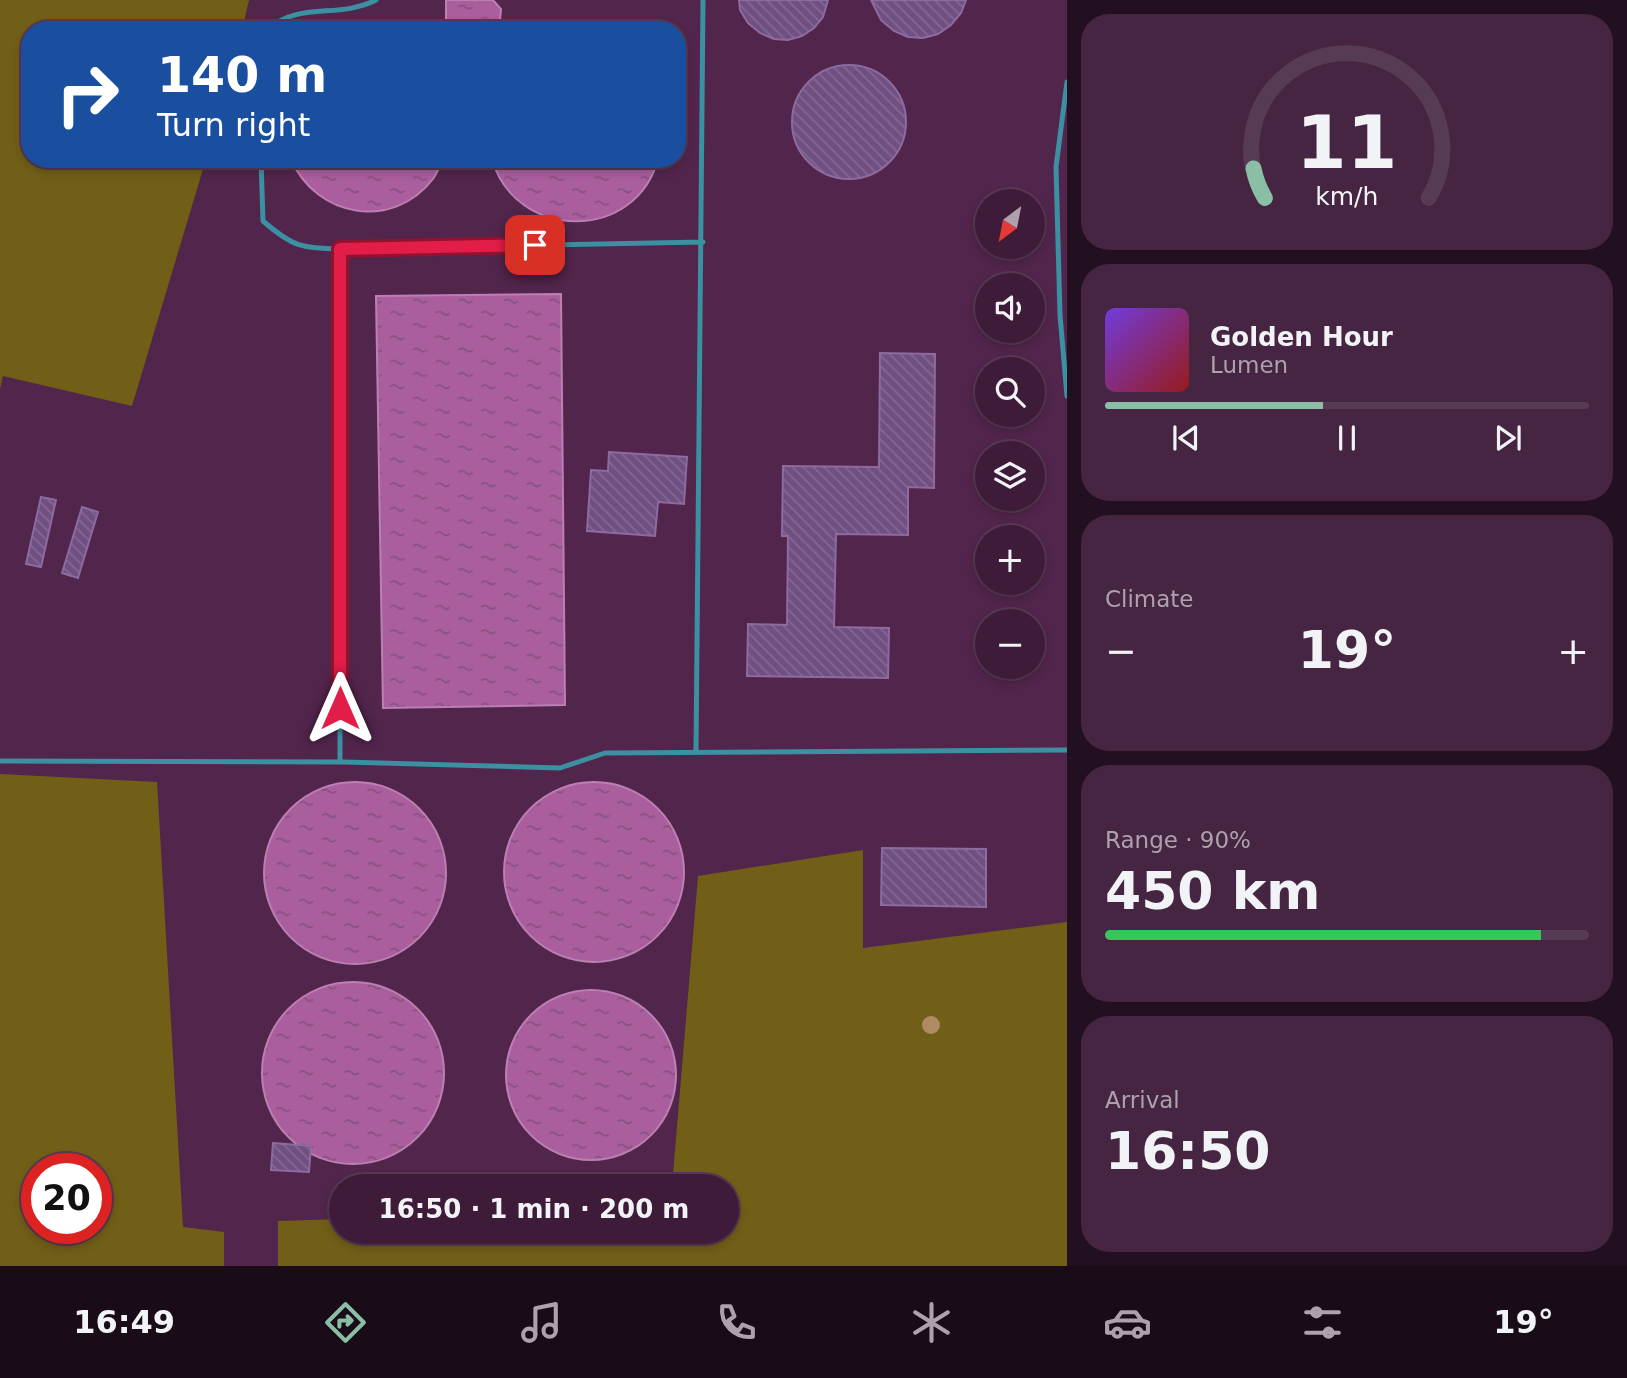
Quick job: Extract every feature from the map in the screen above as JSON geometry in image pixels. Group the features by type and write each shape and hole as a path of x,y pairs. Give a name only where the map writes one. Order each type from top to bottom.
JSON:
{"lane":[{"path":"274,21 279,15 307,5 364,6 376,0"},
{"path":"696,752 703,242 703,0"},
{"path":"1067,82 1055,167 1060,315 1067,396"},
{"path":"261,168 263,221 282,237 306,248 703,242"},
{"path":"340,249 340,762"},
{"path":"0,761 340,762 560,768 605,752 1067,750"}],"shaded area":[{"path":"0,0 249,0 244,21 21,21 21,168 203,168 132,406 3,376 0,389"},
{"path":"0,774 157,782 183,1227 224,1232 224,1266 0,1266"},
{"path":"863,850 863,948 1067,922 1067,1266 278,1266 278,1221 329,1219 329,1244 739,1244 739,1174 673,1174 698,876"}],"water":[{"path":"446,0 493,0 501,9 500,21 446,20"},
{"path":"296,168 438,168 433,179 416,195 397,206 377,211 356,211 336,205 318,194"},
{"path":"496,168 654,168 645,186 626,206 602,218 575,221 549,217 525,205 505,186"},
{"path":"561,294 565,705 383,708 376,296"},
{"path":"355,782 390,789 406,797 419,809 431,822 439,838 446,873 439,908 431,924 419,937 406,949 390,957 355,964 320,957 304,949 291,937 279,924 271,908 264,873 271,838 279,822 291,809 304,797 320,789"},
{"path":"594,782 612,783 629,789 658,808 677,837 683,854 683,890 677,907 658,936 629,955 612,961 594,962 576,961 559,955 530,936 511,907 505,890 504,872 505,854 511,837 530,808 559,789 576,783"},
{"path":"353,982 388,989 404,997 417,1009 429,1022 437,1038 444,1073 437,1108 429,1124 417,1137 404,1149 388,1157 353,1164 318,1157 302,1149 289,1137 277,1124 269,1108 262,1073 269,1038 277,1022 289,1009 302,997 318,989"},
{"path":"591,990 624,996 651,1015 670,1042 676,1075 670,1108 651,1135 624,1154 591,1160 558,1154 531,1135 512,1108 506,1075 512,1042 531,1015 558,996"}],"building":[{"path":"739,0 828,0 823,17 814,28 802,36 788,40 774,39 760,33 748,23 740,10"},
{"path":"871,0 966,0 961,13 951,25 938,34 923,38 908,37 894,31 881,20"},
{"path":"849,65 871,70 889,82 901,100 906,122 901,144 889,162 871,174 849,179 827,174 809,162 797,144 792,122 797,100 809,82 827,70"},
{"path":"880,353 935,354 934,488 908,487 908,535 836,534 834,627 889,628 888,678 747,676 748,624 787,625 788,536 782,536 783,466 879,467"},
{"path":"609,452 687,457 684,504 658,502 655,536 587,531 591,470 608,471"},
{"path":"41,497 56,500 41,567 26,564"},
{"path":"82,507 98,512 78,578 62,573"},
{"path":"882,848 986,849 986,907 881,905"},
{"path":"273,1143 311,1146 309,1172 271,1170"}],"route":[{"path":"340,708 340,249 535,245"}]}
